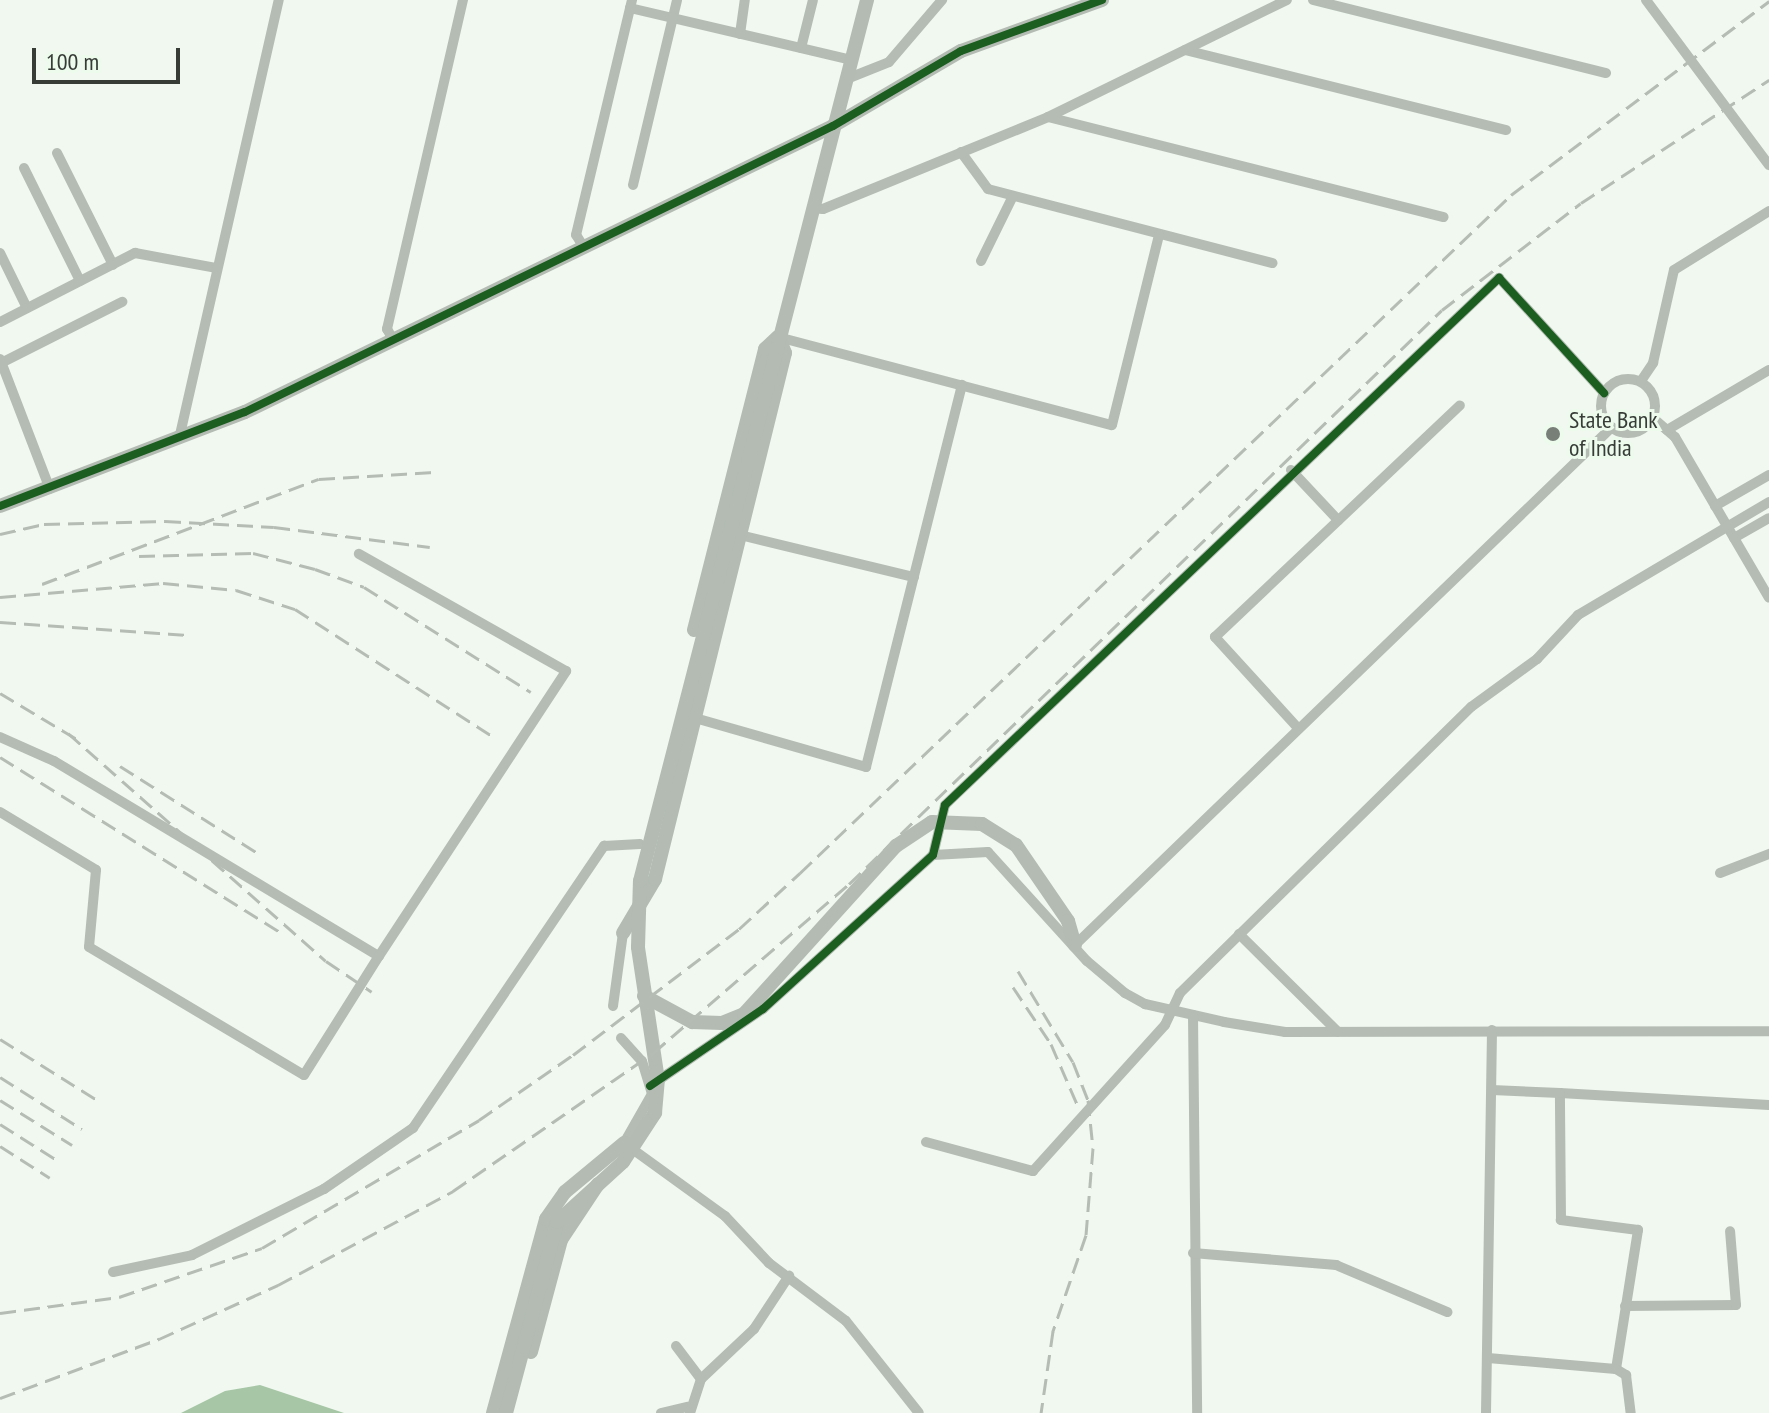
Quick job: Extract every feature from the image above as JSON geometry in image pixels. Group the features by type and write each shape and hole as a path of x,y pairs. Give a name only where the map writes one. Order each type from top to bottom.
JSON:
{"street":[{"path":"179,439 279,0"},
{"path":"394,341 387,329 463,0"},
{"path":"633,185 677,0"},
{"path":"740,34 745,0"},
{"path":"801,48 813,0"},
{"path":"506,1413 557,1222 584,1192 623,1162 655,1113 658,1080 644,996 640,881 867,0"},
{"path":"849,78 889,62 942,0"},
{"path":"0,506 179,439 394,341 833,126 961,51 1102,0"},
{"path":"812,208 823,209 1048,117 1287,0"},
{"path":"1313,0 1606,73"},
{"path":"1646,0 1769,165"},
{"path":"583,246 576,235 631,4 673,18 851,60"},
{"path":"1185,50 1506,130"},
{"path":"1048,117 1444,217"},
{"path":"961,152 988,189 1273,263"},
{"path":"57,153 113,265"},
{"path":"24,168 80,281"},
{"path":"981,261 1013,196"},
{"path":"1641,381 1653,363 1674,270 1769,211"},
{"path":"613,1006 640,844 765,349 777,343 962,385 1112,425 1159,235"},
{"path":"0,322 113,265 152,252 216,268"},
{"path":"0,253 27,308"},
{"path":"933,855 945,805 1291,470 1499,278 1604,393"},
{"path":"50,489 1,361 122,302"},
{"path":"623,933 655,879 785,353 777,343"},
{"path":"1667,430 1769,370"},
{"path":"1620,379 1641,381 1655,397 1653,418 1637,432 1612,427 1602,414 1604,393 1620,379"},
{"path":"695,718 866,767 962,385"},
{"path":"1297,727 1215,637 1460,405"},
{"path":"1653,418 1667,430 1769,598"},
{"path":"1075,945 1297,727 1612,427"},
{"path":"1291,470 1338,520"},
{"path":"1715,506 1769,475"},
{"path":"926,1142 1033,1171 1174,1011 1180,993 1471,707 1537,659 1578,615 1769,502"},
{"path":"1734,538 1769,518"},
{"path":"740,535 914,577"},
{"path":"0,812 96,870 89,947 304,1075 566,671 359,554"},
{"path":"0,737 54,761 379,956"},
{"path":"644,996 692,1022 734,1019 754,1005 905,837 942,821 993,828 1035,870 1068,921 1075,945"},
{"path":"113,1272 192,1255 324,1189 413,1128 597,855 617,840 640,844"},
{"path":"650,1086 763,1009 933,855 975,848 988,852 1075,945 1125,993 1174,1011 1285,1032 1769,1031"},
{"path":"1720,873 1769,854"},
{"path":"1239,934 1338,1032"},
{"path":"1193,1015 1197,1413"},
{"path":"1486,1413 1492,1030"},
{"path":"516,1413 561,1240 648,1110 650,1086 642,1061 623,1040"},
{"path":"1492,1090 1769,1105"},
{"path":"1560,1093 1561,1220 1638,1230 1616,1369"},
{"path":"624,1143 725,1216 789,1276 846,1321 919,1413"},
{"path":"493,1413 546,1219 565,1192 624,1143"},
{"path":"1625,1306 1736,1305 1730,1231"},
{"path":"1193,1253 1336,1265 1447,1312"},
{"path":"661,1413 689,1410 701,1379 754,1329 789,1276"},
{"path":"676,1346 701,1379"},
{"path":"1488,1358 1616,1369 1626,1375 1631,1413"}],"shaded area":[{"path":"260,1385 344,1413 181,1413 225,1391"}],"railway":[{"path":"0,1313 119,1297 262,1248 479,1120 573,1055 739,929 1511,195 1769,1"},
{"path":"0,1398 159,1339 278,1285 453,1191 653,1053 849,884 1442,310 1581,203 1769,80"},
{"path":"42,584 319,479 434,472"},
{"path":"0,534 44,524 165,521 274,527 430,547"},
{"path":"139,556 253,553 315,569 364,587 531,692"},
{"path":"0,597 163,583 236,590 295,609 492,736"},
{"path":"0,622 188,635"},
{"path":"0,693 77,739"},
{"path":"68,733 326,961 372,992"},
{"path":"0,757 282,933"},
{"path":"120,766 259,854"},
{"path":"1018,971 1073,1062 1088,1100 1093,1148 1086,1235 1053,1331 1041,1413"},
{"path":"1013,987 1051,1044 1077,1104"},
{"path":"0,1039 99,1101"},
{"path":"0,1077 82,1129"},
{"path":"0,1100 72,1145"},
{"path":"0,1124 60,1162"},
{"path":"0,1146 50,1178"}],"cycle path":[{"path":"0,506 245,412 833,126 961,51 1102,0"},
{"path":"650,1086 763,1009 933,855 945,805 1499,278 1604,393"}],"place":[{"name":"State Bank of India","path":"1553,434"}]}
